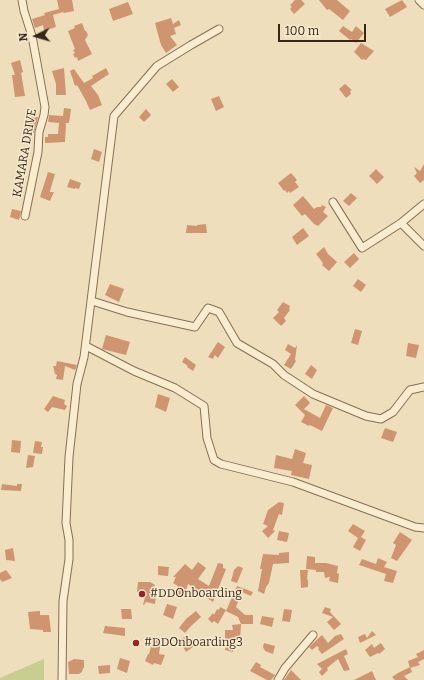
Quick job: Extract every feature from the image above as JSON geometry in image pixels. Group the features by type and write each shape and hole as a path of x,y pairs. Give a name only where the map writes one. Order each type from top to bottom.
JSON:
{"street":[{"name":"KAMARA DRIVE","path":"22,0 32,36 45,107 39,132 38,152 25,216"},
{"path":"419,0 424,5"},
{"path":"62,680 63,601 69,559 69,540 66,523 69,457 77,384 86,346 92,301 114,116 157,66 191,44 220,29"},
{"path":"333,202 362,248 401,223 424,204"},
{"path":"401,223 424,246"},
{"path":"92,301 127,312 194,327 208,308 219,312 237,343 273,364 284,375 313,394 366,416 381,419 393,412 410,390 424,387"},
{"path":"86,346 134,371 175,388 204,406 207,438 214,460 221,464 293,482 424,528"},
{"path":"278,680 285,668 313,635"}],"green space":[{"path":"44,659 44,680 0,680 0,678"}],"building":[{"path":"57,0 72,0 74,11 53,15 56,27 44,31 43,25 35,28 32,19 45,15 44,13 59,9"},
{"path":"295,0 301,0 305,4 294,14 290,9 292,7 290,5"},
{"path":"319,0 337,0 350,11 343,20 329,9 327,10"},
{"path":"402,0 407,7 390,17 385,9"},
{"path":"128,2 133,14 113,21 109,9"},
{"path":"171,18 173,24 179,20 181,25 174,28 176,34 170,36 177,45 166,53 161,45 155,23"},
{"path":"82,23 88,35 85,40 92,54 78,61 77,57 75,58 73,54 75,53 73,50 75,49 68,31 75,28 74,26"},
{"path":"343,26 352,32 356,26 364,33 356,43 339,31"},
{"path":"361,43 374,51 366,60 362,60 354,52"},
{"path":"20,60 23,72 21,73 25,96 15,97 12,75 15,75 11,63"},
{"path":"64,68 66,95 56,95 56,84 52,71"},
{"path":"106,68 109,74 91,86 98,95 102,105 90,110 77,85 75,86 70,71 74,69 84,83 93,78 92,76"},
{"path":"172,79 179,87 173,92 166,84"},
{"path":"345,84 352,90 350,91 351,94 346,98 339,89"},
{"path":"219,96 224,107 216,111 211,99"},
{"path":"64,108 71,109 69,123 66,123 65,142 45,143 45,137 48,137 48,134 58,134 59,123 48,122 49,115 63,116"},
{"path":"146,109 151,115 144,122 139,117"},
{"path":"26,117 38,117 34,133 26,132"},
{"path":"94,149 102,152 99,162 91,159"},
{"path":"424,164 424,180 420,183 414,176 417,173 414,167 420,171"},
{"path":"376,169 384,177 377,184 369,176"},
{"path":"48,172 55,174 50,191 54,192 50,201 40,197"},
{"path":"291,173 297,180 295,182 299,187 290,193 289,191 287,193 278,183"},
{"path":"70,179 81,183 79,189 67,187"},
{"path":"351,193 357,198 349,206 343,201"},
{"path":"303,196 314,209 321,207 322,205 326,207 323,212 328,216 318,226 314,224 305,214 302,216 293,205"},
{"path":"12,209 21,211 19,220 10,217"},
{"path":"206,224 207,233 186,233 187,225 197,226"},
{"path":"303,228 309,236 297,245 292,237"},
{"path":"324,247 328,254 337,262 329,271 322,265 323,263 316,254"},
{"path":"354,253 359,259 350,268 344,262"},
{"path":"358,279 366,285 361,292 353,286"},
{"path":"110,284 124,289 119,302 105,295"},
{"path":"283,302 290,306 290,310 284,318 286,321 281,326 273,318 279,312 277,310"},
{"path":"355,329 362,331 358,345 351,343"},
{"path":"106,335 130,342 126,355 102,349"},
{"path":"218,342 225,347 218,358 215,355 213,359 208,357"},
{"path":"408,343 419,345 416,358 406,356"},
{"path":"288,344 295,348 297,345 296,361 291,369 284,365 291,354 285,350"},
{"path":"185,357 196,365 193,371 182,362"},
{"path":"57,361 77,365 75,370 65,366 63,380 56,379 57,375 55,374 53,366 56,366"},
{"path":"311,365 317,370 312,379 305,374"},
{"path":"158,394 170,398 166,412 155,407"},
{"path":"53,396 65,400 64,404 67,406 65,410 52,407 48,412 44,409"},
{"path":"304,396 310,403 304,409 320,418 326,405 333,408 322,431 301,422 305,415 295,405"},
{"path":"385,428 397,432 393,442 381,438"},
{"path":"12,440 21,441 20,453 11,452"},
{"path":"35,441 42,442 42,454 33,453"},
{"path":"295,449 306,453 303,463 312,465 309,479 291,475 292,471 274,468 276,455 292,459"},
{"path":"28,455 35,456 33,467 26,468"},
{"path":"2,484 17,486 17,484 22,484 21,491 1,490"},
{"path":"279,502 284,503 282,515 279,514 273,530 275,531 268,538 262,531 268,526 263,524 268,510"},
{"path":"353,524 365,531 361,537 366,540 360,551 353,547 358,538 348,531"},
{"path":"279,531 289,533 287,542 277,540"},
{"path":"400,532 412,540 397,561 391,558 396,545 393,543"},
{"path":"13,548 15,561 6,560 5,550"},
{"path":"289,552 289,563 273,564 269,583 264,594 258,591 263,554 279,555 279,553"},
{"path":"307,556 315,557 315,563 326,563 338,566 338,583 329,581 330,577 325,578 324,572 316,572 316,570 306,569"},
{"path":"378,558 387,562 384,567 397,571 393,583 384,581 386,574 359,565 362,559 376,564"},
{"path":"198,562 206,568 198,579 209,586 218,563 223,564 223,568 226,569 213,602 188,584 184,597 174,593 178,586 173,583 176,577 173,577 185,564 192,570"},
{"path":"158,566 169,567 168,576 158,575"},
{"path":"238,566 243,568 237,583 231,581 234,570"},
{"path":"6,570 12,578 2,582 0,579 0,573"},
{"path":"300,570 308,570 308,587 301,588"},
{"path":"138,582 150,582 155,585 150,595 156,596 155,604 146,602 143,605 145,597 139,596 140,592 137,592"},
{"path":"237,586 253,592 251,596 242,592 236,607 245,615 253,615 253,624 241,624 238,617 226,611"},
{"path":"167,604 177,607 173,619 163,615"},
{"path":"220,607 226,610 218,624 214,621 212,623 208,619 213,613 214,615 217,609 219,610"},
{"path":"325,607 331,609 330,612 341,624 334,630 327,622 333,617 322,613"},
{"path":"121,609 131,609 132,619 122,619"},
{"path":"284,609 292,610 290,622 282,621"},
{"path":"40,611 40,615 49,615 51,632 30,629 28,612"},
{"path":"196,611 201,617 185,633 179,628 186,619"},
{"path":"262,616 274,618 272,627 260,624"},
{"path":"241,624 240,640 234,641 233,652 225,650 227,640 225,640 225,630 233,630 232,625"},
{"path":"105,626 125,628 125,636 103,633"},
{"path":"372,631 376,635 360,643 358,637 365,634 367,638"},
{"path":"341,634 344,639 322,654 317,646 312,650 309,647 322,635 328,643 335,636"},
{"path":"186,636 193,647 186,652 179,640"},
{"path":"153,639 161,640 159,654 165,655 161,665 154,663 153,665 145,661 149,654"},
{"path":"264,643 275,646 273,654 265,651 263,647"},
{"path":"381,643 385,649 379,654 378,653 370,657 365,650 372,644 374,648"},
{"path":"346,649 348,654 344,656 350,670 344,671 338,659 327,668 328,670 322,676 319,672 322,669 317,664"},
{"path":"424,650 424,659 418,662 420,665 410,668 408,661 418,657 416,654"},
{"path":"120,658 130,661 127,673 117,669"},
{"path":"74,659 84,660 84,668 79,674 69,674 68,662"},
{"path":"256,662 261,665 260,667 275,675 271,680 267,680 250,671"},
{"path":"110,665 110,673 99,674 98,666"},
{"path":"410,667 412,672 404,676 408,680 395,680 392,677 398,673"},
{"path":"291,670 301,680 284,680"},
{"path":"372,671 376,680 354,680"}],"place":[{"name":"#DDOnboarding","path":"142,594"},
{"name":"#DDOnboarding3","path":"136,643"}]}
